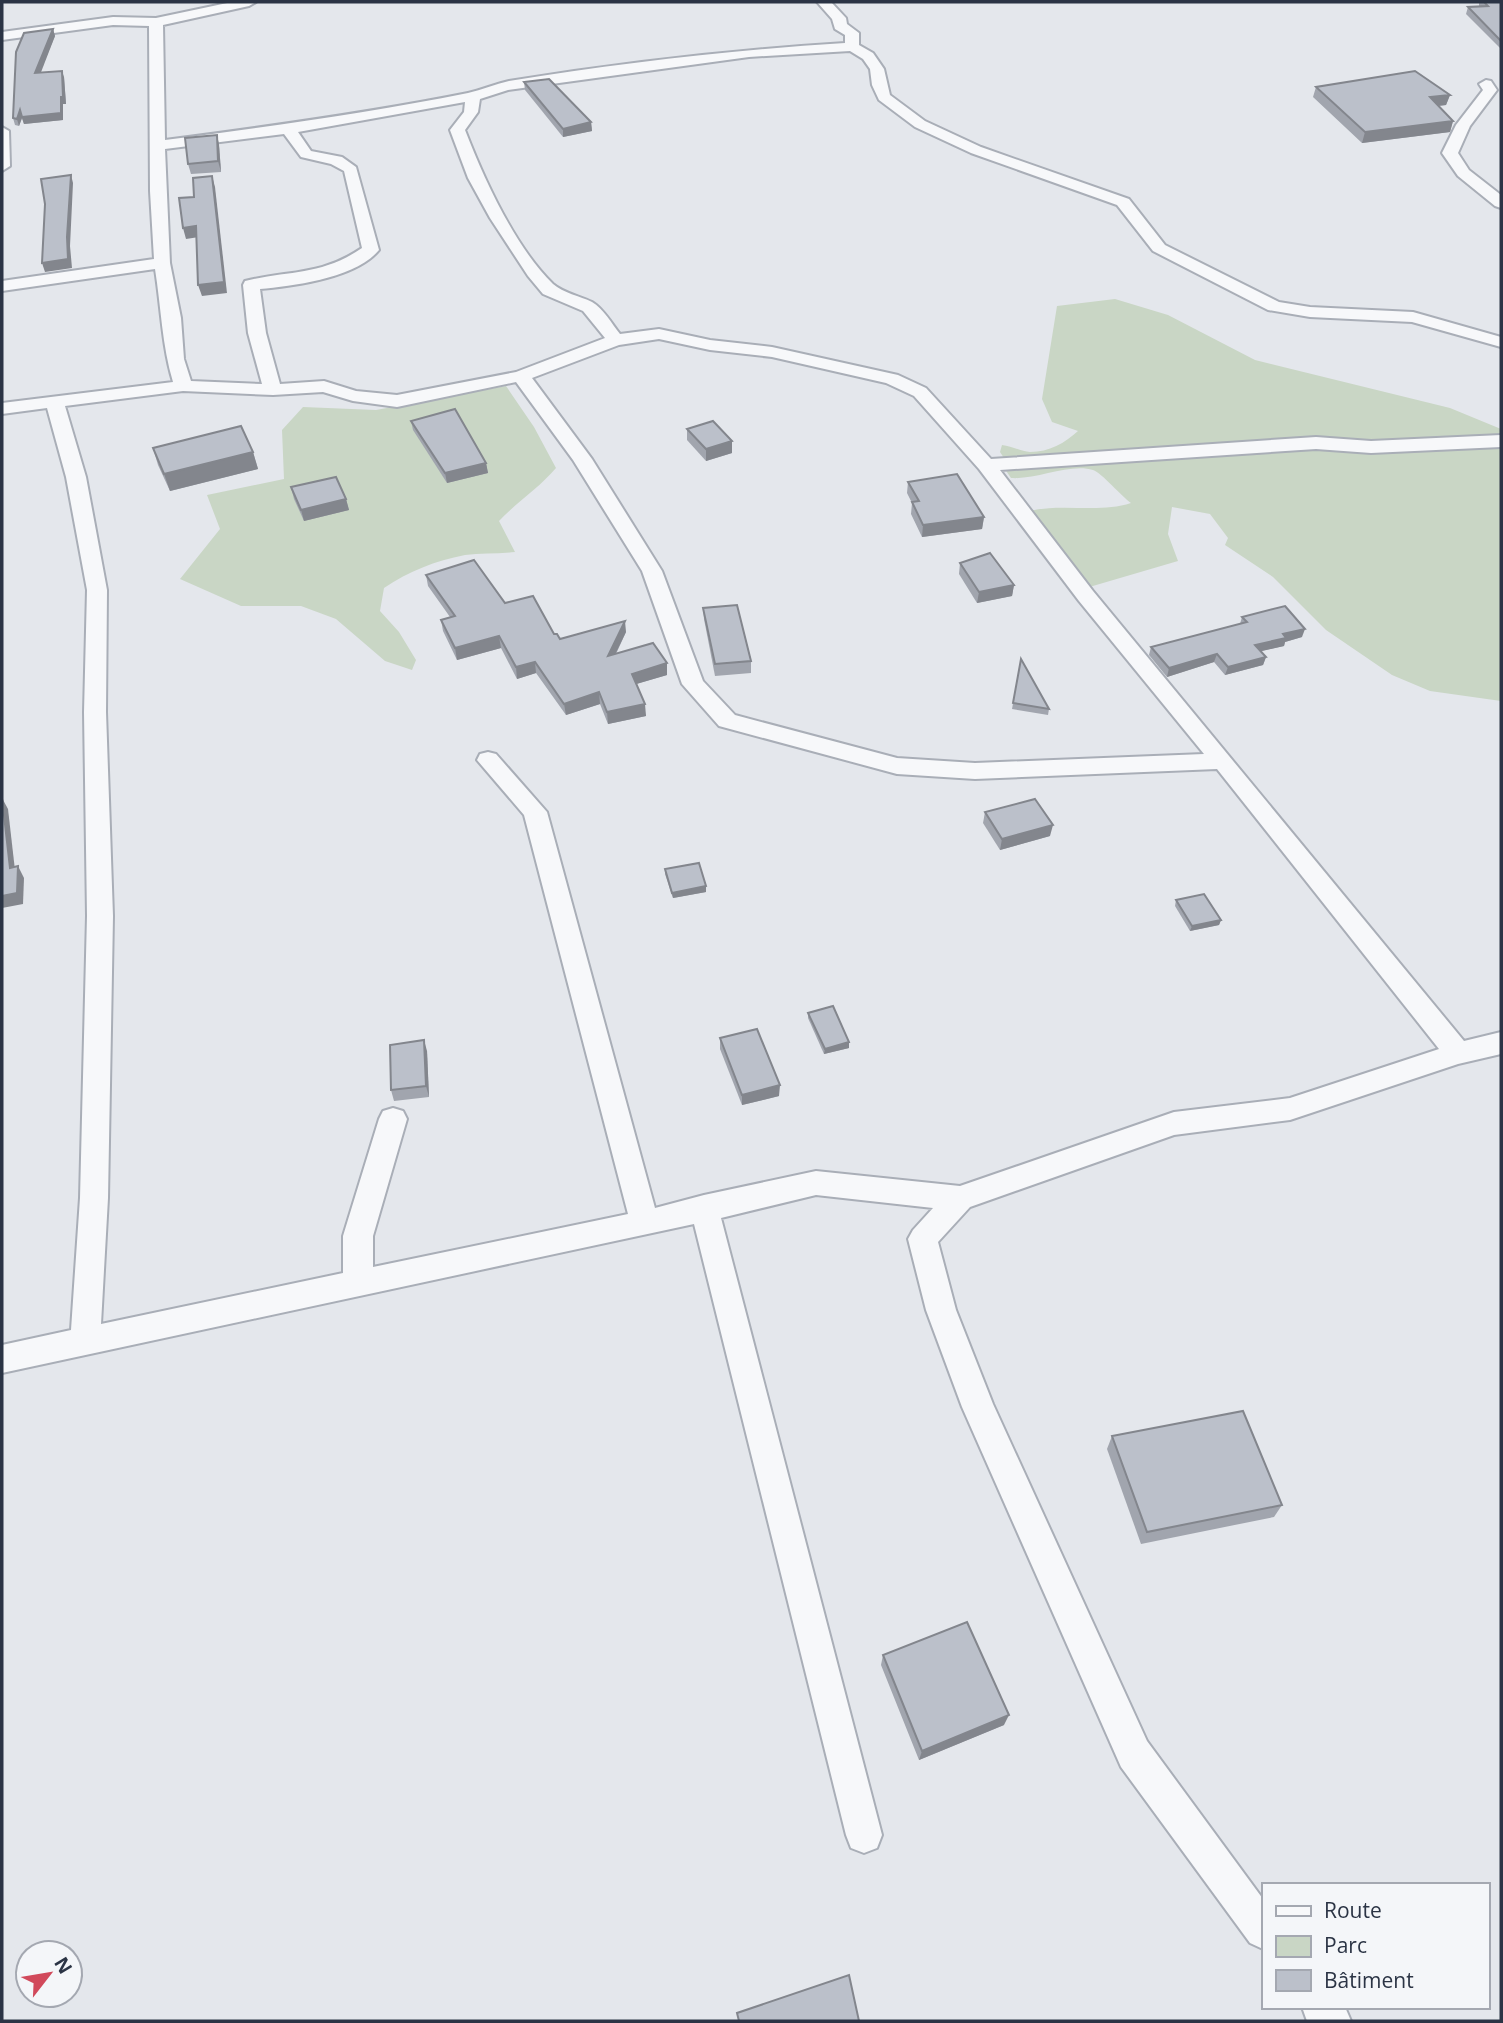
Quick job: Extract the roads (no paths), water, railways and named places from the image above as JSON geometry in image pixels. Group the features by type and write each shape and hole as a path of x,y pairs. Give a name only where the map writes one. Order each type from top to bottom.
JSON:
{"street":[{"path":"2,36 113,21 156,22 249,2"},
{"path":"824,2 839,18 840,26 852,33 852,47"},
{"path":"156,22 162,263 172,318 175,359 183,386"},
{"path":"158,146 288,129 473,96 506,86 680,61 749,52 852,47 868,55 877,69 884,97 920,124 975,150 1123,202 1159,248 1274,306 1310,312 1413,317 1501,342"},
{"path":"1486,84 1490,90 1463,125 1450,153 1463,173 1501,203"},
{"path":"473,96 471,112 457,130 476,178 498,218 549,290 589,307 616,340"},
{"path":"273,390 257,333 251,285 296,281 361,258 371,250 351,170 345,163 335,159 306,154 288,129"},
{"path":"2,131 2,166"},
{"path":"2,286 162,263"},
{"path":"2,408 183,386 273,390 324,386 353,396 397,401 522,376 616,340 659,334 710,345 772,352 892,379 920,392 986,465 1086,596 1458,1053"},
{"path":"522,376 582,459 652,571 693,684 726,721 897,766 975,771 1223,761"},
{"path":"55,402 76,477 97,590 95,712 100,916 94,1198 85,1342"},
{"path":"986,465 1316,443 1371,447 1501,441"},
{"path":"488,760 535,812 645,1223"},
{"path":"2,1359 645,1223 704,1207 816,1183 960,1198 1174,1124 1290,1109 1458,1053 1501,1043"},
{"path":"358,1284 358,1236 393,1118"},
{"path":"960,1198 923,1238 941,1310 978,1407 1134,1754 1262,1929"},
{"path":"704,1207 864,1835"}]}
